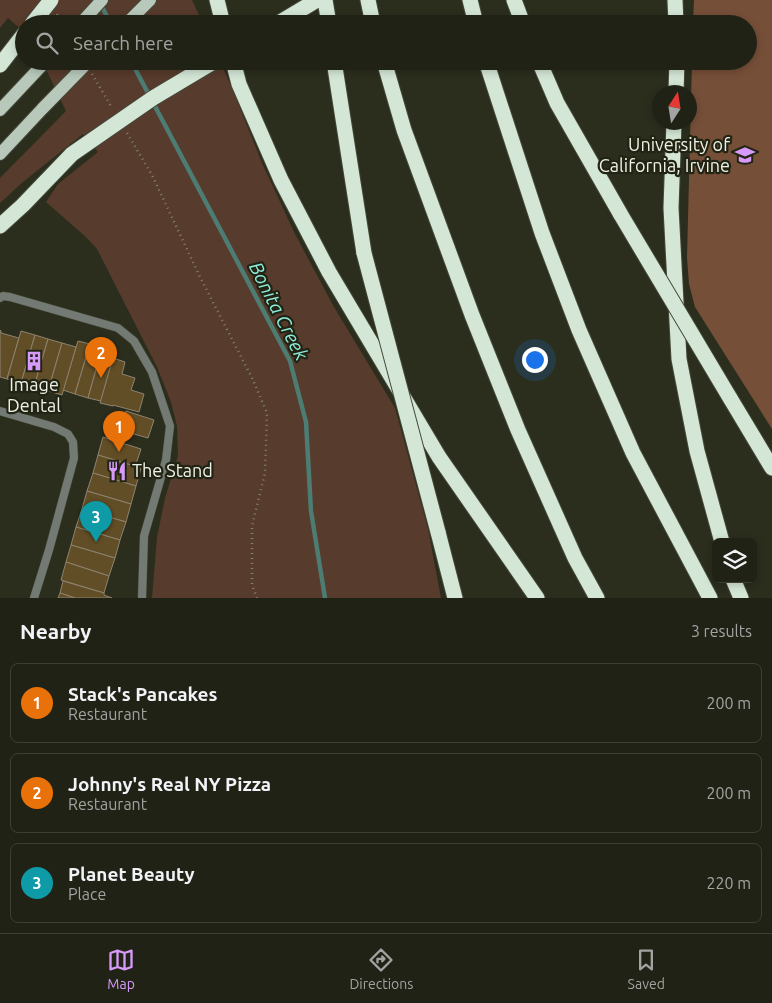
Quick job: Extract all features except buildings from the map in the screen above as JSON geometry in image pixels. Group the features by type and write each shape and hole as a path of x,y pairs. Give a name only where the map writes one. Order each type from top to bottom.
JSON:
{"highway":[{"path":"40,15 52,0"},
{"path":"217,0 221,15"},
{"path":"292,15 317,0"},
{"path":"325,0 328,15"},
{"path":"368,0 371,15"},
{"path":"470,0 474,15"},
{"path":"514,0 520,15"},
{"path":"675,0 676,15"},
{"path":"0,66 15,45"},
{"path":"0,226 72,154 153,98 200,70"},
{"path":"235,70 239,84 281,180 329,272 439,456 537,598"},
{"path":"335,70 364,253 455,598"},
{"path":"387,70 404,130 486,351 529,456 575,558 597,598"},
{"path":"489,70 542,233 579,330 634,453 710,598"},
{"path":"543,70 557,103 621,215 772,468"},
{"path":"676,85 677,70"},
{"path":"674,130 671,208 679,359 697,451 721,538"},
{"path":"735,583 741,598"}],"main road":[{"path":"88,15 102,0"},
{"path":"135,15 150,0"},
{"path":"0,110 38,70"},
{"path":"0,154 43,108 84,70"}],"lane":[{"path":"0,298 3,296 10,297 118,328 134,341 152,372 170,426 166,460 144,536 142,598"},
{"path":"0,411 54,427 68,434 73,442 74,458 34,598"}],"path":[{"path":"92,70 113,110"},
{"path":"123,126 152,175 200,277 253,380 267,413 266,473 252,526 252,584 256,598"}],"shaded area":[{"path":"0,0 192,0 199,15 15,15 15,24 8,18 0,28"},
{"path":"694,0 772,0 772,429 695,307 689,284 687,258 690,130 697,130 697,85 691,85 692,70 757,70 757,15 693,15"},
{"path":"46,70 224,70 262,163 295,234 334,307 395,408 428,529 441,598 152,598 157,537 165,498 178,456 177,426 171,402 157,367 97,249 46,202 58,184 98,152 83,134 0,203 0,178 66,111"}],"waterway":[{"name":"Bonita Creek","path":"101,5 106,15"},
{"name":"Bonita Creek","path":"136,70 290,361 306,422 311,511 325,598"}],"place":[{"name":"University of California, Irvine","path":"745,155"},
{"name":"Image Dental","path":"34,361"},
{"name":"Johnny's Real NY Pizza","path":"101,378"},
{"name":"Stack's Pancakes","path":"119,452"},
{"name":"The Stand","path":"117,471"},
{"name":"Planet Beauty","path":"96,542"}]}
